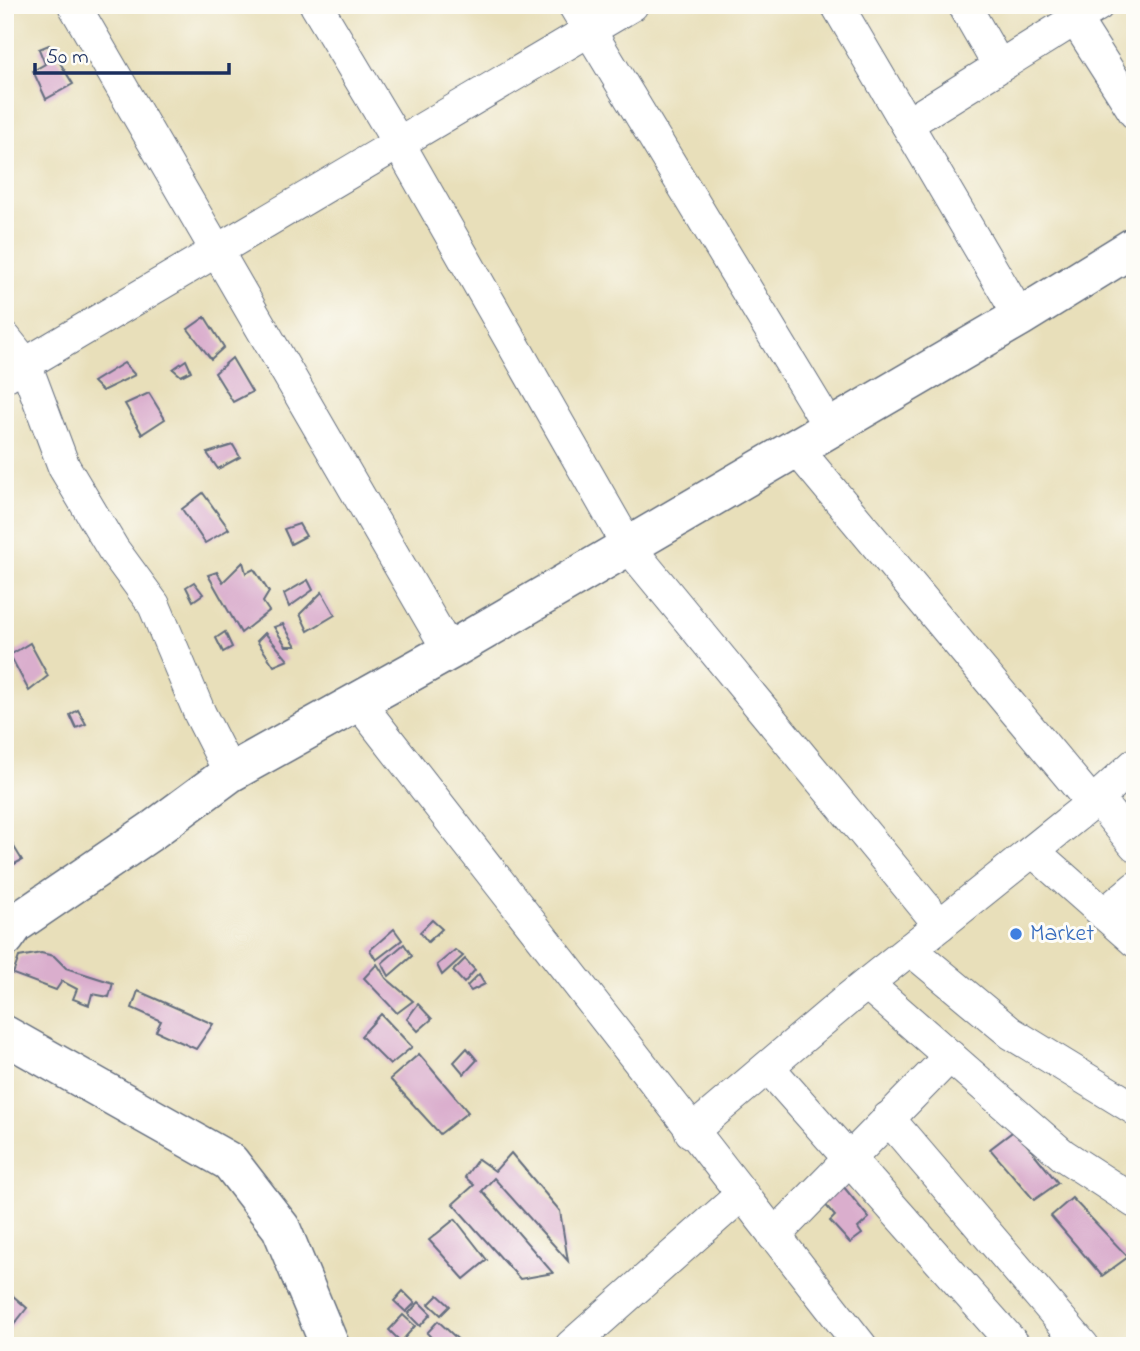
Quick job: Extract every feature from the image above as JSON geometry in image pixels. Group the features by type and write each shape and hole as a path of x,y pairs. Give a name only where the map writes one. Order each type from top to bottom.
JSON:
{"street":[{"path":"74,5 449,651"},
{"path":"316,5 399,144 628,546 940,925"},
{"path":"15,370 399,144 581,18 632,5"},
{"path":"837,5 1020,317"},
{"path":"964,5 999,66"},
{"path":"907,124 1086,12 1135,113"},
{"path":"581,18 830,428"},
{"path":"5,938 15,924 153,830 230,773 449,651 1020,317 1135,246"},
{"path":"5,338 15,370 64,467 113,549 153,605 200,713 230,773"},
{"path":"796,448 1094,801 1135,845"},
{"path":"359,703 691,1132 861,1346"},
{"path":"691,1132 867,984 1094,801 1135,764"},
{"path":"1033,851 1135,941"},
{"path":"1104,914 1135,888"},
{"path":"911,949 1011,1033 1135,1109"},
{"path":"867,984 1063,1154 1135,1202"},
{"path":"5,1035 230,1162 281,1228 330,1346"},
{"path":"774,1236 950,1056"},
{"path":"768,1066 1015,1346"},
{"path":"888,1118 1083,1346"},
{"path":"571,1346 741,1195"}],"building":[{"path":"49,45 73,84 46,99 33,71 45,64 39,49"},
{"path":"205,317 224,347 211,359 188,329"},
{"path":"232,358 252,392 233,402 215,373"},
{"path":"186,360 191,371 181,376 173,369"},
{"path":"124,363 135,375 102,391 93,382"},
{"path":"149,393 165,419 142,434 125,404"},
{"path":"233,445 240,457 218,469 207,453"},
{"path":"203,493 229,529 205,543 182,509"},
{"path":"299,524 306,536 291,544 284,529"},
{"path":"243,562 246,573 254,569 269,592 263,602 269,611 241,633 208,575 217,572 223,582"},
{"path":"308,580 313,590 289,607 284,594"},
{"path":"194,582 203,594 193,601 186,587"},
{"path":"322,592 335,615 308,631 300,614"},
{"path":"283,624 296,646 286,646 274,627"},
{"path":"225,632 232,647 223,652 216,638"},
{"path":"265,633 288,660 274,666 257,641"},
{"path":"30,643 48,676 29,691 10,655"},
{"path":"78,710 86,724 76,728 70,715"},
{"path":"5,832 22,860 5,869"},
{"path":"432,920 442,929 428,942 420,932"},
{"path":"394,929 402,940 376,960 370,950"},
{"path":"404,944 412,956 389,976 382,963"},
{"path":"455,950 463,956 442,975 437,965"},
{"path":"41,953 54,956 66,968 113,983 109,997 92,994 89,1005 73,999 77,989 62,981 56,990 13,974 19,957"},
{"path":"465,959 475,970 464,983 453,971"},
{"path":"377,964 386,978 413,1001 397,1013 364,978"},
{"path":"479,974 485,984 471,991 467,986"},
{"path":"138,991 213,1024 196,1049 156,1031 161,1021 132,1008"},
{"path":"418,1004 432,1019 418,1031 407,1019"},
{"path":"381,1014 412,1047 390,1065 361,1036"},
{"path":"467,1048 477,1060 464,1074 454,1062"},
{"path":"419,1054 468,1112 440,1134 390,1079"},
{"path":"1015,1130 1058,1183 1034,1200 990,1149"},
{"path":"511,1153 560,1211 568,1261 494,1178 482,1191 553,1273 520,1279 453,1204 474,1185 465,1177 478,1159 495,1171"},
{"path":"843,1186 869,1218 858,1228 862,1234 850,1243 830,1221 835,1216 823,1202"},
{"path":"1072,1198 1128,1257 1102,1276 1051,1216"},
{"path":"455,1219 487,1260 464,1279 429,1240"},
{"path":"5,1289 27,1308 5,1336"},
{"path":"403,1291 415,1303 406,1312 394,1301"},
{"path":"438,1295 450,1306 441,1315 429,1304"},
{"path":"419,1302 431,1314 420,1326 408,1314"},
{"path":"403,1315 415,1326 401,1342 389,1330"},
{"path":"438,1321 465,1346 439,1346 427,1333"}],"place":[{"name":"Market","path":"1016,934"}]}
